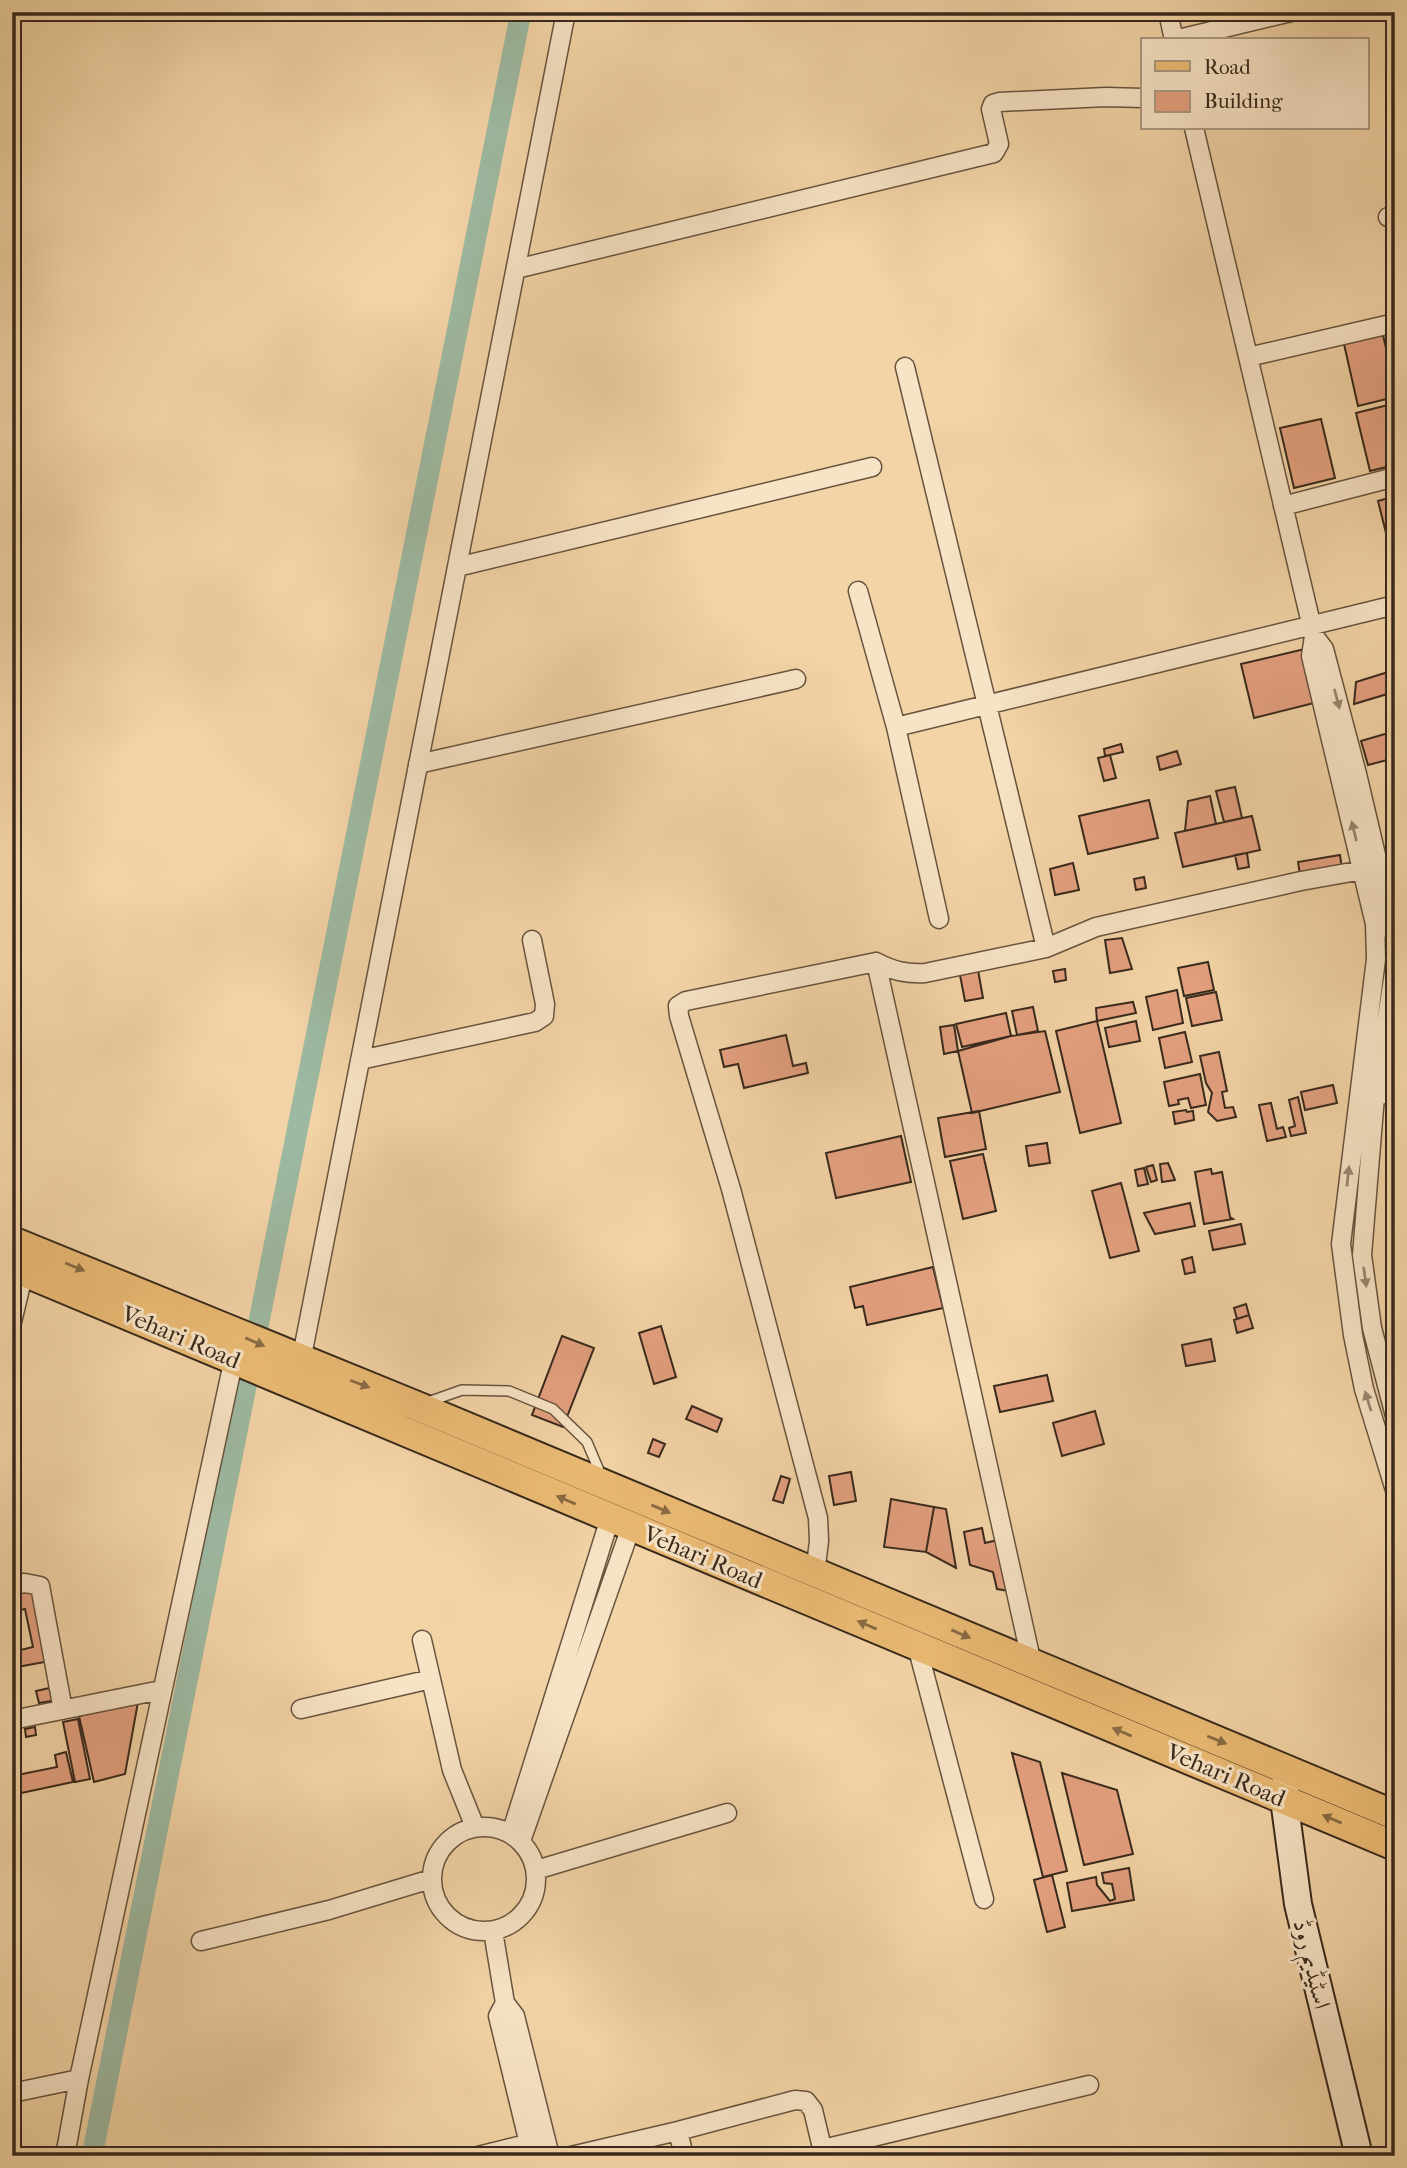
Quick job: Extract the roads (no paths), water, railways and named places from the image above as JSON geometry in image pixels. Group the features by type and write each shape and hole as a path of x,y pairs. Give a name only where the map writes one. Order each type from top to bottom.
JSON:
{"main road":[{"name":"Vehari Road","path":"12,1241 299,1360 405,1416 917,1646 1395,1846"},
{"name":"Vehari Road","path":"18,1269 233,1358 405,1416"},
{"name":"Vehari Road","path":"612,1507 815,1574 1395,1815"},
{"name":"اسٹیڈیم روڈ","path":"1287,1769 1284,1799 1298,1904 1359,2156"}],"street":[{"path":"299,1360 566,12"},
{"path":"1168,12 1174,38"},
{"path":"1182,38 1291,12"},
{"path":"516,269 994,153 999,144 991,109 993,104 999,102 1141,98"},
{"path":"1194,130 1312,631 1311,656 1363,870 1395,947"},
{"path":"1248,357 1395,323"},
{"path":"905,367 1046,948"},
{"path":"457,567 872,467"},
{"path":"1283,506 1395,477"},
{"path":"858,591 895,727 939,919"},
{"path":"895,727 1312,631 1395,605"},
{"path":"1312,631 1324,649 1357,774 1387,923 1376,959 1341,1244 1353,1335 1364,1389 1395,1490"},
{"path":"418,764 796,679"},
{"path":"815,1574 819,1541 818,1518 731,1189 678,1006 686,1001 876,962 899,972 925,973 1046,948 1096,927 1301,881 1363,870"},
{"path":"360,1060 535,1022 544,1016 545,1004 532,940"},
{"path":"876,962 1032,1664"},
{"path":"1395,966 1375,1097 1362,1255 1372,1328 1390,1375 1395,1416"},
{"path":"1375,1097 1395,1092"},
{"path":"12,1322 18,1269"},
{"path":"65,2156 79,2079 233,1358"},
{"path":"516,1838 612,1507"},
{"path":"12,1585 25,1583 40,1586 63,1710"},
{"path":"422,1640 452,1770 475,1827"},
{"path":"917,1646 984,1899"},
{"path":"302,1709 431,1679"},
{"path":"12,1720 161,1690"},
{"path":"536,1870 727,1813"},
{"path":"475,1827 492,1827 516,1838 531,1854 536,1870 537,1887 527,1909 509,1926 493,1931 474,1931 457,1925 443,1913 434,1897 431,1879 435,1861 444,1845 458,1833 475,1827"},
{"path":"201,1941 329,1910 431,1879"},
{"path":"478,2156 539,2149 515,2015 505,2003 493,1931"},
{"path":"12,2093 79,2079"},
{"path":"571,2156 795,2100 806,2101 814,2110 823,2152 1089,2085"},
{"path":"678,2131 684,2156"}],"lane":[{"path":"405,1416 462,1390 509,1391 553,1409 587,1442 612,1507"}],"waterway":[{"path":"92,2156 521,12"}]}
